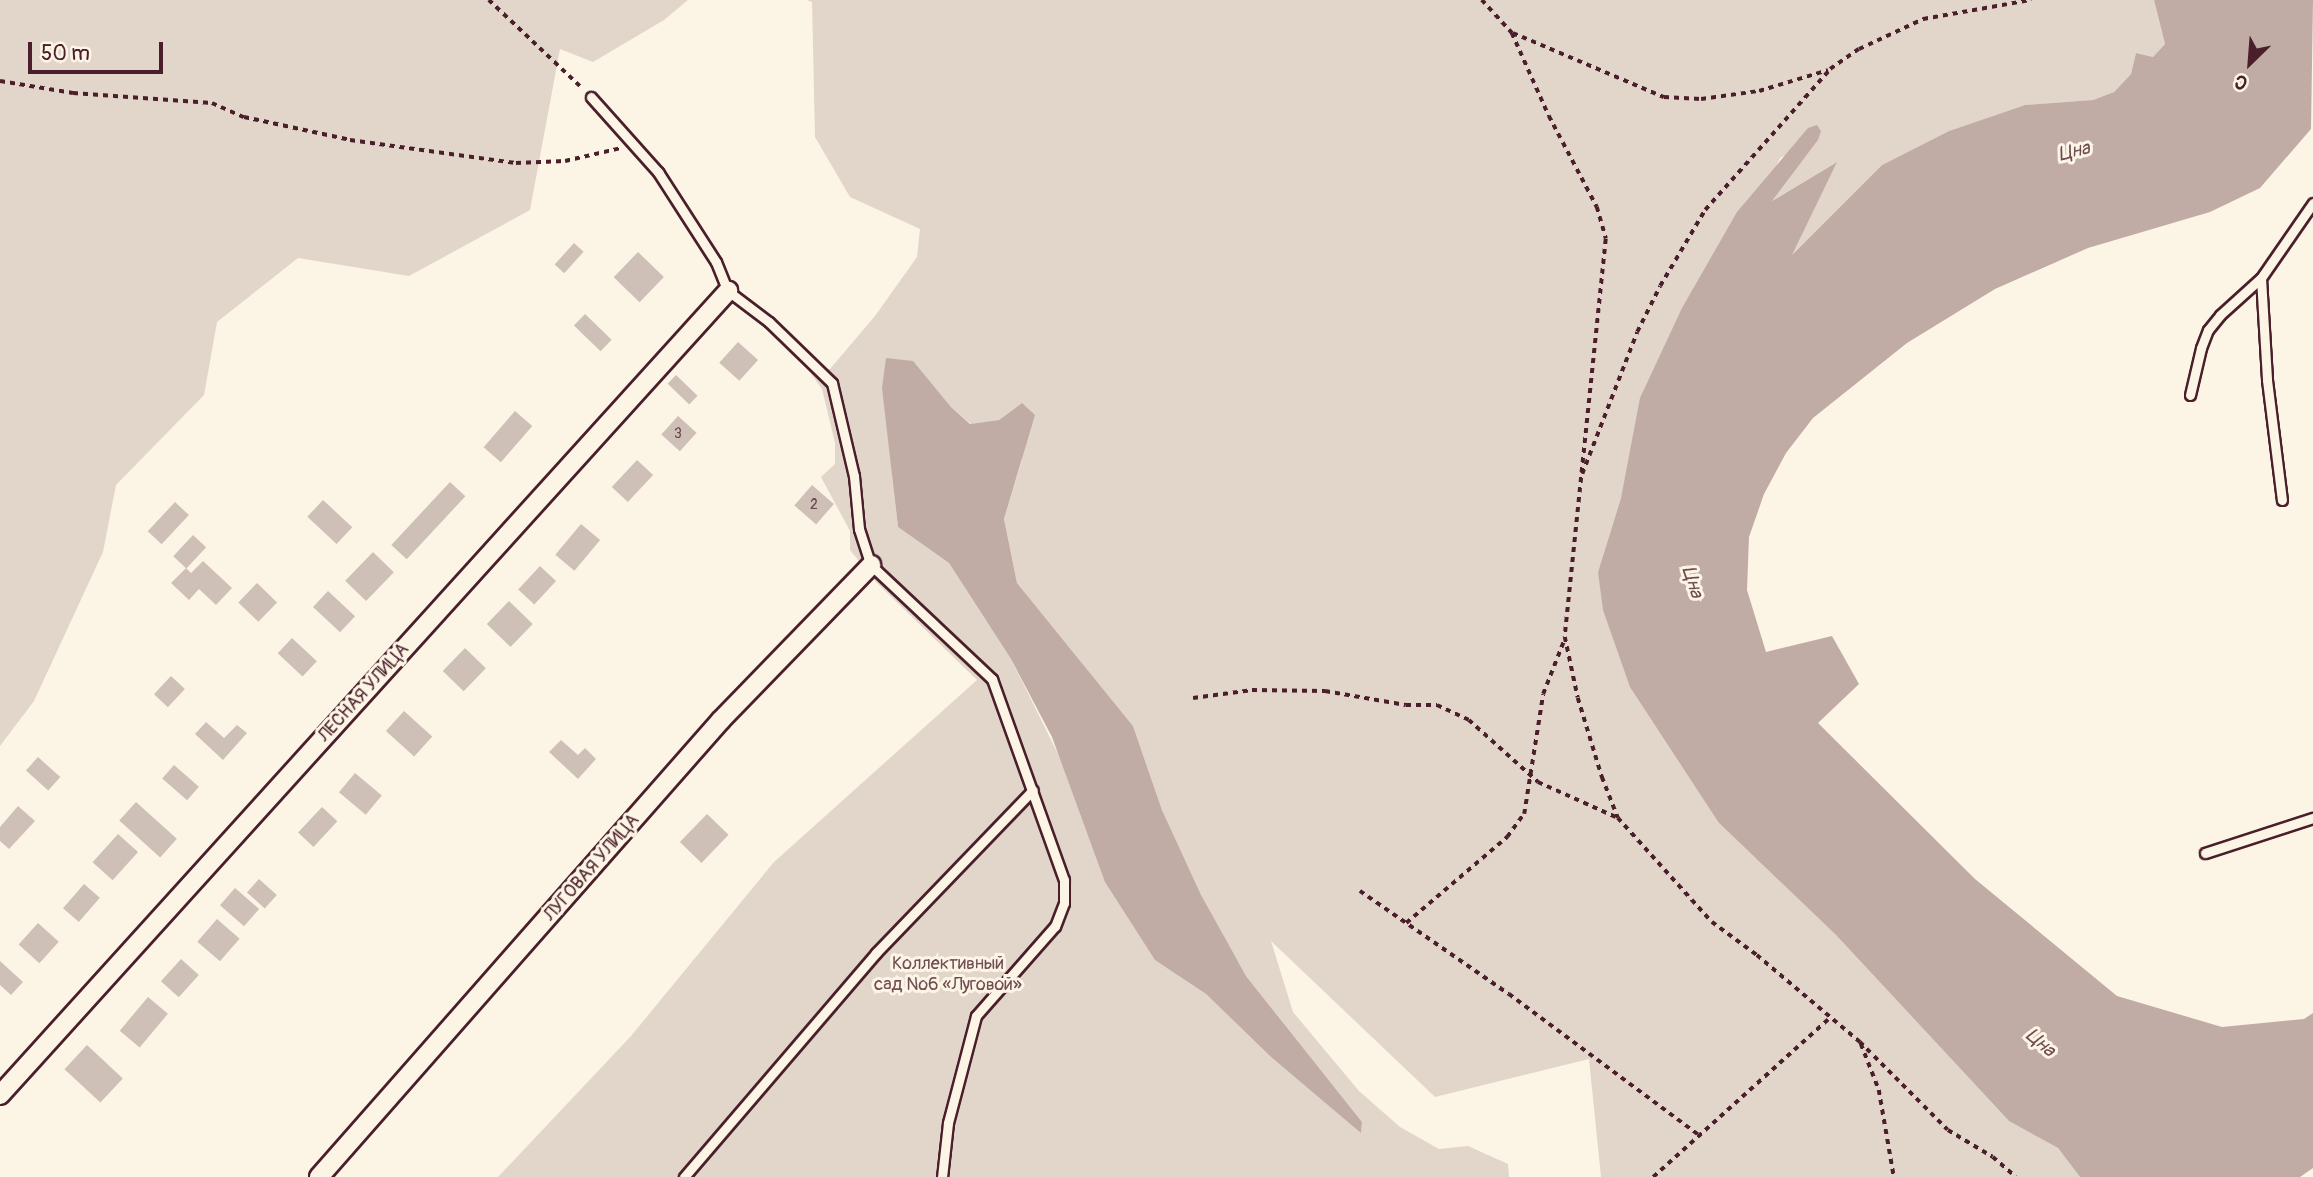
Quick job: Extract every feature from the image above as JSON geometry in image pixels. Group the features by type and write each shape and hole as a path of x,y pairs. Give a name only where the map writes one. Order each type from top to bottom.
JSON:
{"street":[{"name":"ЛЕСНАЯ УЛИЦА","path":"0,1095 728,290"},
{"name":"ЛУГОВАЯ УЛИЦА","path":"318,1177 721,720 871,565"}],"lane":[{"path":"591,97 658,172 716,262 728,290 769,322 832,383 853,476 859,529 871,565 992,679 1063,880 1064,903 1055,926 976,1016 948,1123 942,1177"},
{"path":"2190,395 2208,330 2220,315 2261,278 2313,202"},
{"path":"2261,278 2267,380 2282,500"},
{"path":"684,1177 876,953 1033,790"},
{"path":"2205,853 2313,818"}],"path":[{"path":"489,0 591,97"},
{"path":"1405,923 1507,837 1524,814 1543,694 1565,636 1606,239 1597,207 1549,116 1512,33 1482,0"},
{"path":"1580,480 1637,332 1660,286 1705,210 1830,69 1859,49 1923,19 2031,0"},
{"path":"1512,33 1664,97 1701,99 1759,91 1830,69"},
{"path":"0,81 73,93 212,103 244,117 350,140 516,163 565,162 633,145"},
{"path":"1565,636 1578,698 1602,777 1618,818 1712,922 1860,1042 1948,1130 1993,1157 2016,1177"},
{"path":"1193,698 1252,690 1325,691 1406,705 1437,705 1469,720 1538,782 1618,818"},
{"path":"1360,891 1509,994 1699,1135"},
{"path":"1653,1177 1831,1017"},
{"path":"1860,1042 1879,1090 1894,1177"}],"green space":[{"path":"0,0 688,0 664,20 593,62 560,49 530,210 409,276 298,258 217,322 204,395 116,485 103,552 34,701 0,746"},
{"name":"Коллективный сад №6 «Луговой»","path":"807,0 2154,0 2165,44 2153,57 2136,53 2131,74 2114,92 2093,100 2025,105 1949,131 1882,165 1790,257 1835,163 1770,202 1818,140 1780,158 1621,498 1598,572 1719,823 1836,935 2008,1120 2058,1148 2080,1177 1601,1177 1589,1059 1435,1097 1271,941 1293,1012 1359,1091 1400,1127 1439,1149 1468,1146 1508,1164 1509,1177 498,1177 631,1036 774,862 977,680 876,582 850,550 850,531 821,477 835,464 835,443 822,389 809,371 830,369 875,316 917,257 920,229 850,197 815,137 812,2","holes":["913,362 951,407 971,424 999,420 1022,403 1022,460 1004,519 1017,583 1133,726 1162,810 1201,896 1246,976 1362,1122 1361,1132 1271,1057 1206,994 1162,964 1011,659 949,563 898,527 892,476"]}],"water":[{"name":"Цна","path":"2154,0 2313,0 2311,129 2260,188 2210,212 2088,248 1995,289 1907,343 1813,418 1786,453 1764,494 1749,537 1747,590 1766,652 1832,636 1859,684 1818,723 1975,879 2117,996 2222,1027 2304,1019 2313,1013 2313,1168 2300,1177 2080,1177 2058,1148 2009,1121 1836,935 1719,823 1630,687 1603,610 1598,572 1621,498 1640,398 1682,308 1737,212 1808,128 1817,125 1821,131 1818,140 1772,201 1837,162 1792,255 1882,165 1949,131 2025,105 2093,100 2114,92 2131,74 2136,53 2153,57 2165,44"},
{"path":"886,358 913,361 951,407 970,424 999,420 1022,403 1035,415 1004,519 1017,583 1133,726 1162,810 1201,895 1246,976 1362,1122 1361,1133 1271,1057 1206,994 1155,960 1105,882 1052,737 1011,659 949,563 898,527 882,388"}],"building":[{"path":"574,243 584,252 564,273 555,265"},
{"path":"638,252 664,277 640,302 614,277"},
{"path":"585,314 612,340 601,351 574,326"},
{"path":"738,342 758,360 739,381 719,363"},
{"path":"676,375 698,396 689,404 668,384"},
{"path":"515,411 532,426 501,462 484,447"},
{"path":"678,416 697,433 680,451 661,435"},
{"path":"637,460 653,475 628,502 612,487"},
{"path":"450,482 465,496 407,559 391,545"},
{"path":"812,485 834,504 816,524 794,505"},
{"path":"323,500 352,527 337,544 307,517"},
{"path":"175,502 189,515 162,544 148,531"},
{"path":"581,524 600,540 574,571 555,555"},
{"path":"193,535 206,547 186,568 173,556"},
{"path":"373,552 394,572 366,601 345,581"},
{"path":"203,561 232,588 216,605 199,589 189,600 171,583 186,568 191,573"},
{"path":"540,566 556,581 534,604 518,589"},
{"path":"257,583 277,602 258,622 238,602"},
{"path":"328,591 355,616 340,632 313,607"},
{"path":"509,601 533,624 511,647 487,624"},
{"path":"292,638 317,661 303,677 278,653"},
{"path":"465,648 486,668 464,691 443,671"},
{"path":"171,676 185,689 168,707 154,694"},
{"path":"404,711 432,736 414,756 386,731"},
{"path":"206,722 224,738 237,725 247,733 223,760 195,734"},
{"path":"561,740 578,755 585,748 596,759 578,779 549,752"},
{"path":"38,757 60,777 48,790 26,770"},
{"path":"174,765 199,787 187,800 162,779"},
{"path":"355,773 382,795 366,815 339,792"},
{"path":"136,802 177,839 160,857 119,821"},
{"path":"18,806 35,821 9,849 0,841 0,827"},
{"path":"322,807 337,821 313,847 298,833"},
{"path":"707,814 729,835 701,863 680,842"},
{"path":"118,834 138,852 113,880 93,862"},
{"path":"259,879 277,895 265,908 247,892"},
{"path":"84,884 100,898 79,922 63,908"},
{"path":"235,888 259,909 244,926 220,905"},
{"path":"217,919 240,939 220,961 197,942"},
{"path":"38,923 59,942 39,963 19,945"},
{"path":"181,959 199,975 179,997 161,981"},
{"path":"0,961 23,982 11,995 0,985"},
{"path":"148,997 168,1014 140,1047 120,1031"},
{"path":"87,1045 123,1078 100,1103 64,1069"}]}
